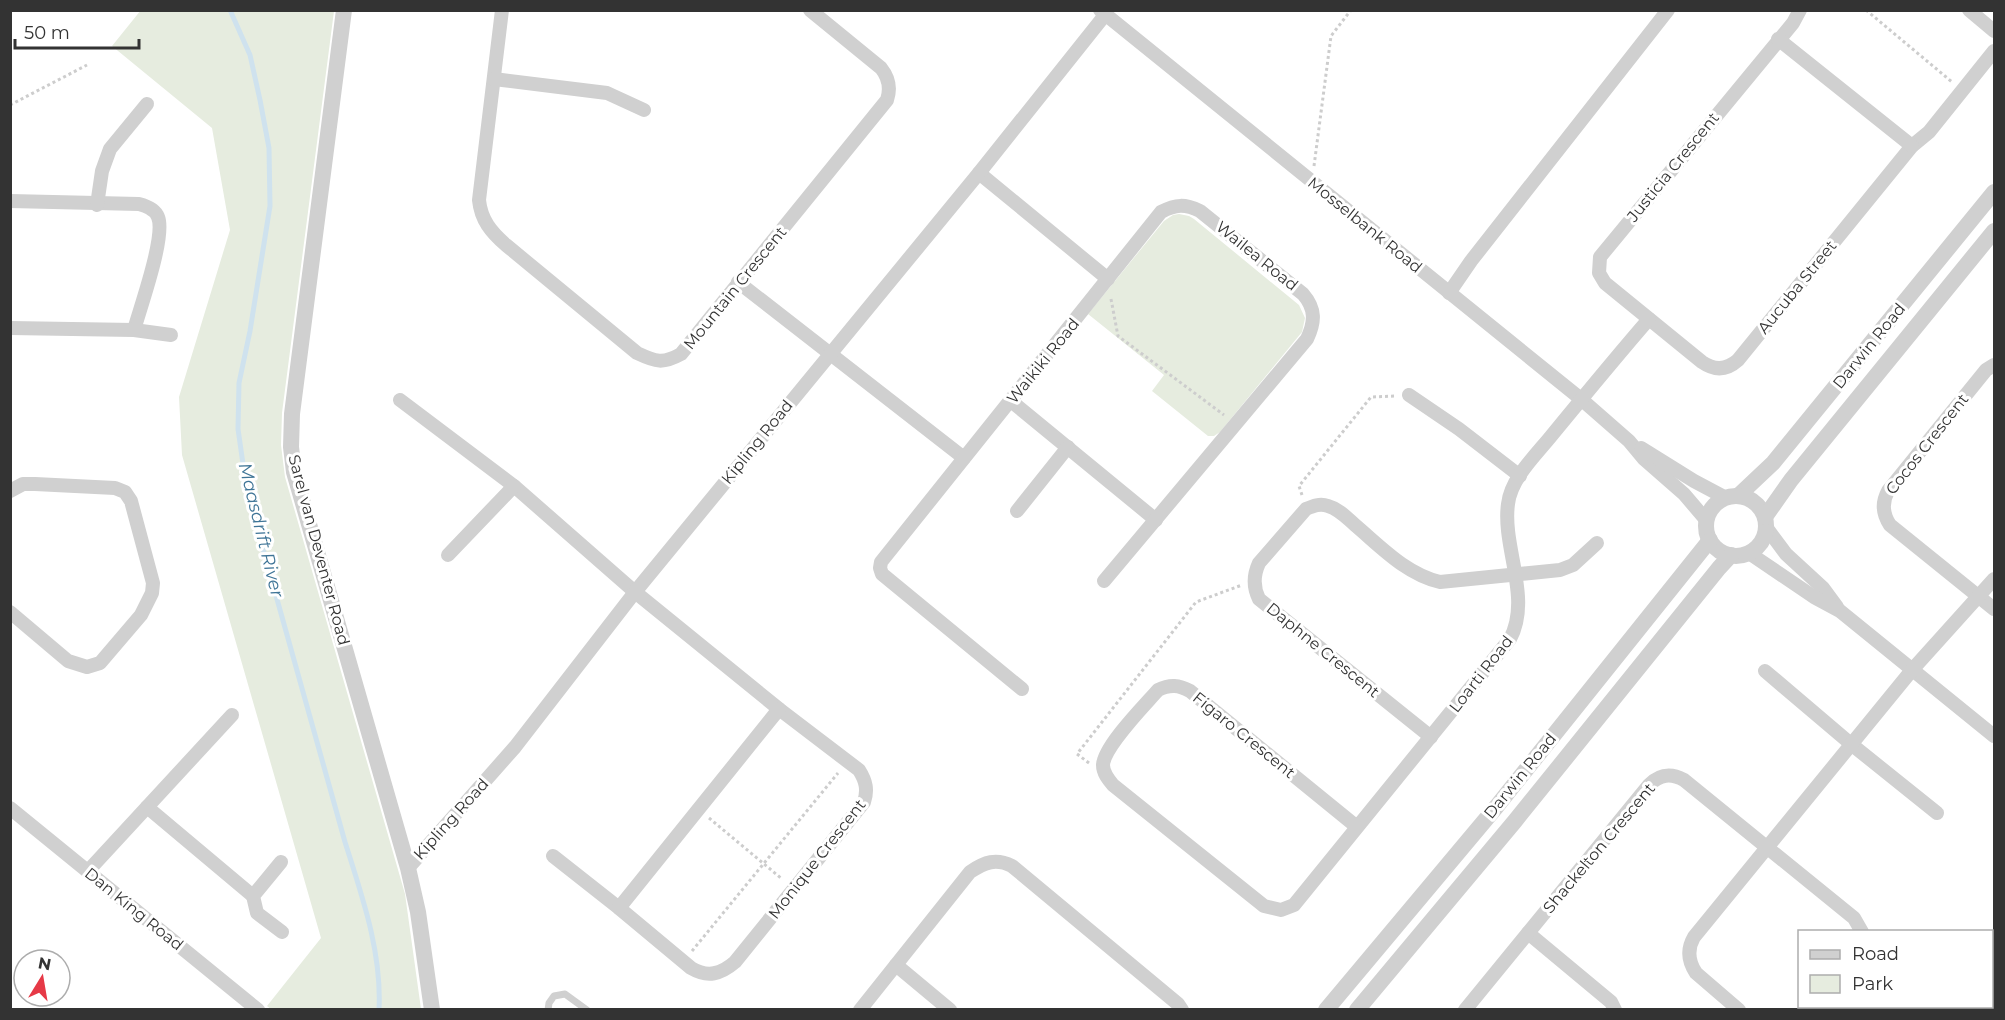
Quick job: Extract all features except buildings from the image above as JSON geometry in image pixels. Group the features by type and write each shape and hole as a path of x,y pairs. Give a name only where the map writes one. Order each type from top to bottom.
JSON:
{"street":[{"name":"Sarel van Deventer Road","path":"344,10 292,414 291,447 294,472 408,868 418,912 432,1010"},
{"name":"Mountain Crescent","path":"502,10 479,200 480,212 491,232 506,245 638,353 663,362 681,354 883,106 889,93 888,79 881,68 810,10"},
{"path":"1449,293 1471,261 1668,10"},
{"name":"Justicia Crescent","path":"1649,319 1605,283 1599,273 1600,257 1793,22 1800,10"},
{"path":"1969,10 1995,31"},
{"name":"Kipling Road","path":"408,868 515,747 635,592 979,174 1104,12"},
{"name":"Mosselbank Road","path":"1104,12 1581,399 1684,494 1707,522"},
{"path":"1779,39 1912,146"},
{"name":"Aucuba Street","path":"1649,319 1707,366 1719,369 1732,365 1912,146 1929,132 1995,51"},
{"path":"494,79 607,93 644,110"},
{"path":"97,204 102,171 110,150 147,104"},
{"path":"979,174 1108,279"},
{"name":"Darwin Road","path":"1732,497 1773,463 1995,192"},
{"path":"10,201 139,204 154,210 159,218 159,241 134,330"},
{"name":"Wailea Road","path":"1104,581 1307,339 1314,317 1311,303 1303,294 1191,206 1180,205 1161,212 1108,279"},
{"name":"Darwin Road","path":"1765,522 1791,480 1995,231"},
{"name":"Waikiki Road","path":"1022,689 882,573 880,568 882,558 1108,279"},
{"path":"738,282 964,458"},
{"path":"1581,399 1649,319"},
{"path":"10,328 134,330 171,335"},
{"name":"Cocos Crescent","path":"1979,597 1890,525 1884,514 1883,502 1888,490 1986,370 1995,365"},
{"path":"1409,395 1459,429 1520,476"},
{"name":"Loarti Road","path":"1104,773 1113,785 1264,906 1281,910 1294,905 1510,639 1516,628 1518,613 1507,523 1511,490 1581,399"},
{"name":"Monique Crescent","path":"400,400 514,486 635,592 779,709 859,770 864,778 867,794 864,802 735,962 722,972 708,975 699,973 553,856"},
{"path":"1011,401 1156,520"},
{"name":"Mosselbank Road","path":"1629,441 1694,481 1732,497"},
{"path":"1017,511 1068,447"},
{"path":"10,491 23,484 35,483 115,488 124,492 131,501 153,583 149,601 141,615 100,663 87,667 68,661 10,612"},
{"path":"448,555 514,486"},
{"path":"1765,522 1762,541 1749,553 1740,555 1731,555 1716,548 1707,531 1709,512 1715,505 1732,497 1754,502 1786,554 1823,588 1840,611"},
{"path":"1254,580 1259,563 1306,509 1314,505 1322,505 1339,511 1406,567 1427,579 1440,582 1560,570 1573,565 1597,543"},
{"name":"Darwin Road","path":"1326,1010 1497,806 1710,540"},
{"path":"1749,553 1814,597 1840,611 1995,736"},
{"name":"Darwin Road","path":"1357,1010 1731,555"},
{"path":"1739,1010 1696,973 1689,960 1689,947 1694,937 1912,669 1995,579"},
{"name":"Daphne Crescent","path":"1254,580 1254,590 1259,599 1431,737"},
{"path":"1979,597 1995,609"},
{"path":"1765,671 1937,813"},
{"name":"Figaro Crescent","path":"1104,773 1103,763 1108,750 1158,690 1166,686 1181,686 1357,827"},
{"path":"619,908 779,709"},
{"path":"88,871 232,716"},
{"name":"Shackelton Crescent","path":"1465,1010 1649,785 1659,777 1672,775 1684,780 1854,918 1861,930"},
{"path":"147,807 253,896 257,913 282,932"},
{"name":"Dan King Road","path":"10,808 258,1010"},
{"path":"860,1010 970,872 981,864 1002,861 1012,866 1178,1004 1182,1010"},
{"path":"253,896 281,862"},
{"path":"1528,933 1611,1002 1615,1010"},
{"path":"896,965 950,1010"}],"lane":[{"path":"548,1010 549,1003 554,996 566,994 587,1010"}],"path":[{"path":"1308,178 1313,167 1331,36 1351,10"},
{"path":"1866,10 1963,91"},
{"path":"10,105 87,65"},
{"path":"1108,279 1118,336 1236,424"},
{"path":"1306,509 1299,486 1371,397 1409,395"},
{"path":"1104,773 1077,754 1196,602 1254,580"},
{"path":"684,962 847,761"},
{"path":"698,809 794,889"}],"green space":[{"path":"141,10 334,11 282,413 281,445 285,477 405,894 421,1009 272,1010 267,1006 321,938 182,455 179,397 230,230 212,128 112,46"},
{"path":"1179,214 1194,219 1299,305 1305,318 1302,332 1220,432 1214,436 1208,436 1152,391 1164,375 1088,314 1164,221"}],"waterway":[{"name":"Maasdrift River","path":"230,10 250,55 269,148 270,206 250,331 239,383 238,429 247,492 370,924 377,967 379,1010"}]}
